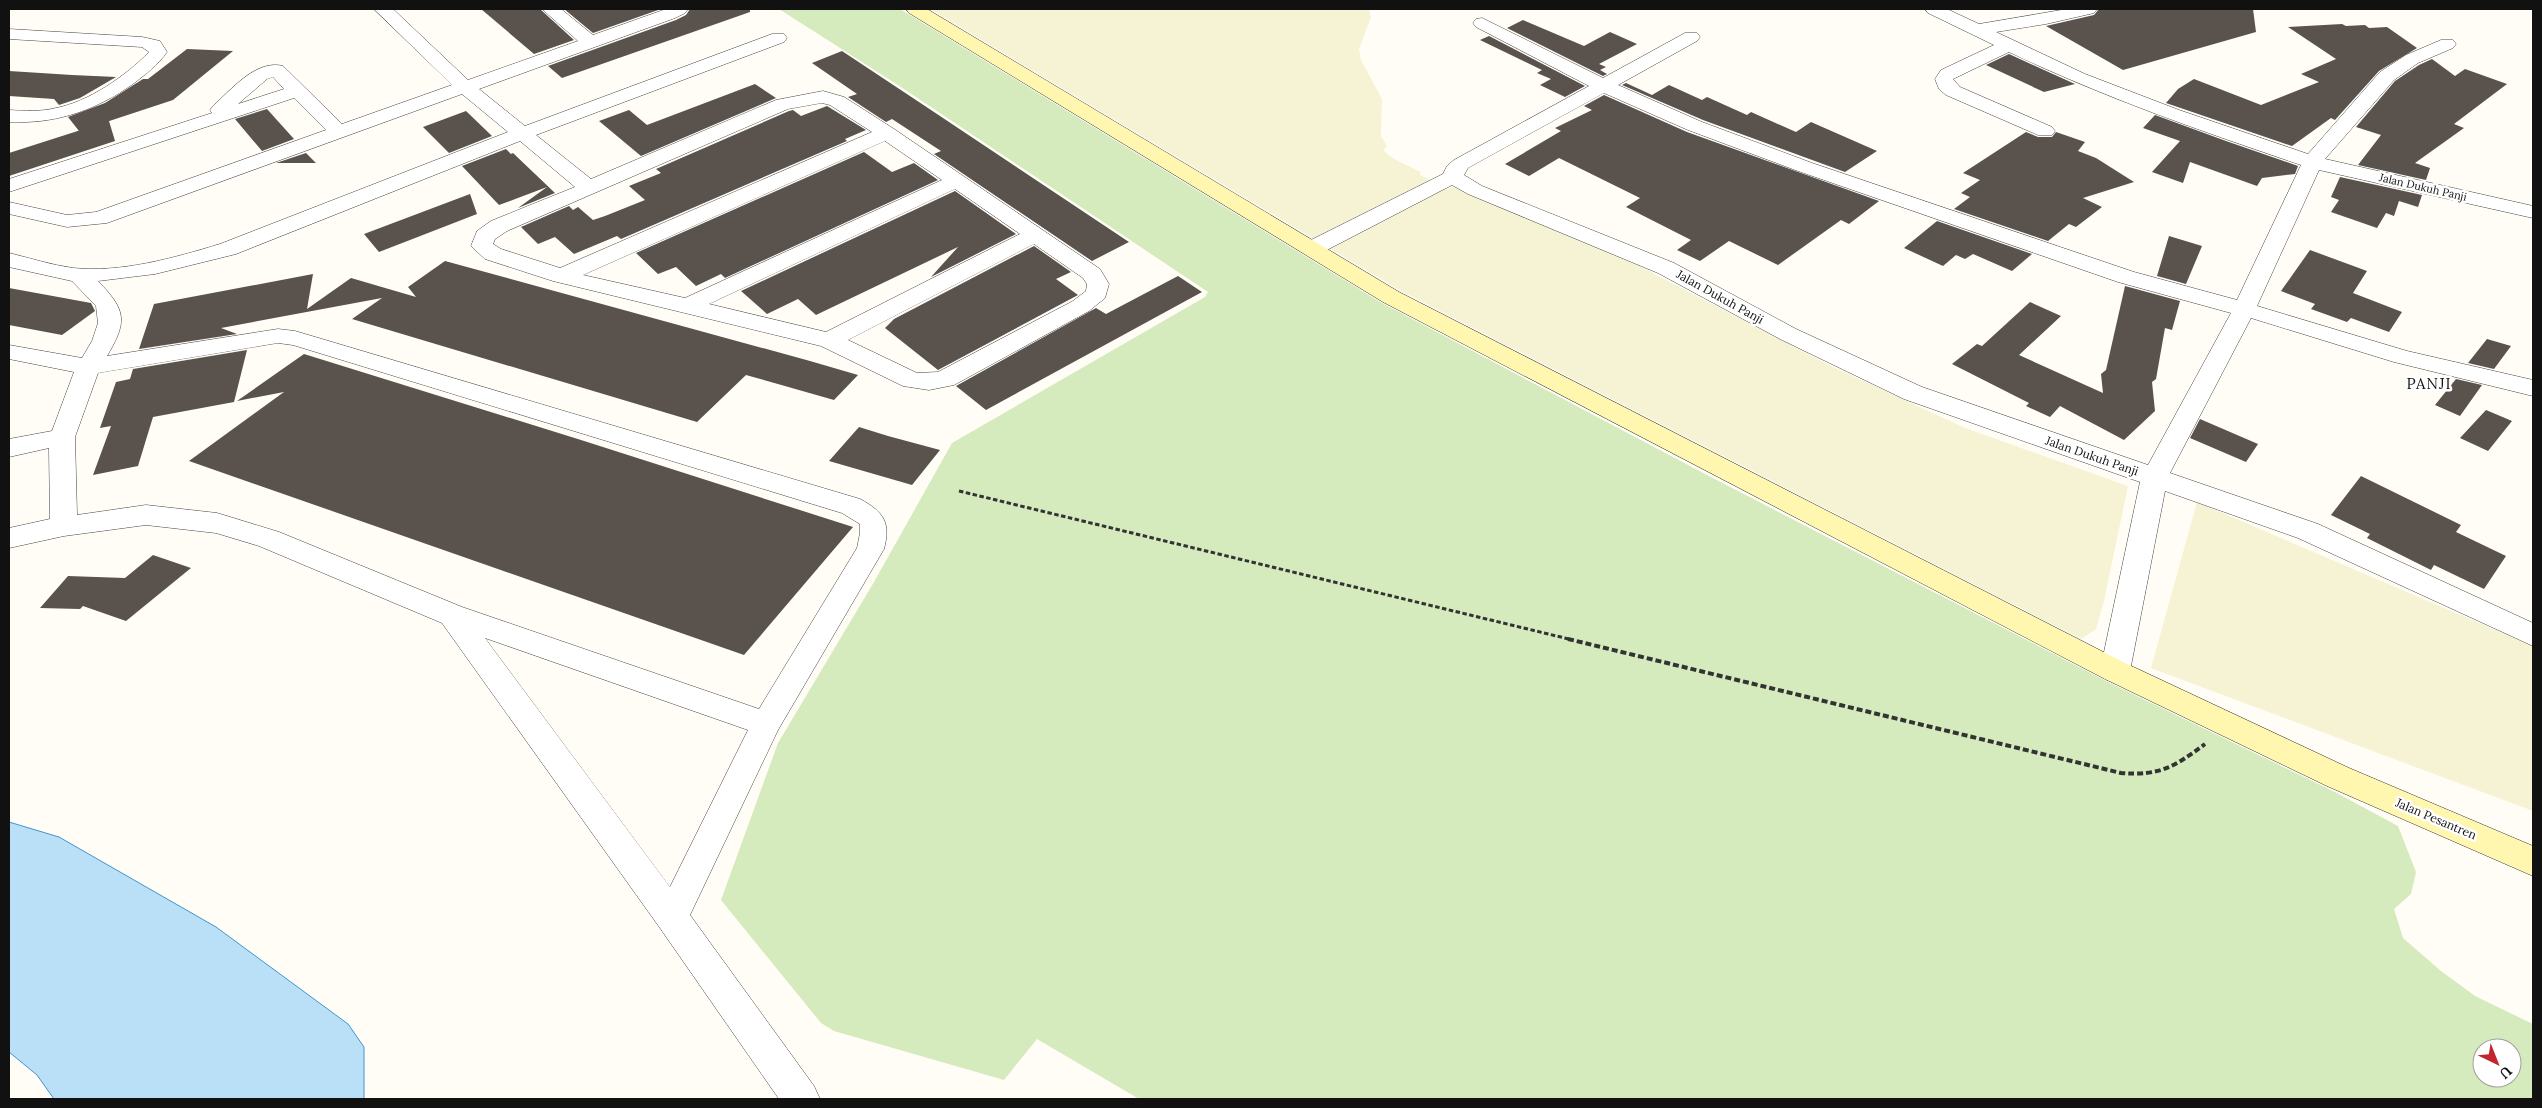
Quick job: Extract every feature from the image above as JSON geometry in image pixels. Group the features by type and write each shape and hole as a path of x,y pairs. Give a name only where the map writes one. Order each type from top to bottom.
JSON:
{"main road":[{"name":"Jalan Pesantren","path":"915,9 1400,302 1724,471 2115,671 2338,778 2533,861"}],"street":[{"path":"383,9 465,87 589,188"},
{"path":"551,9 590,42"},
{"path":"9,208 68,221 99,218 679,9"},
{"name":"Jalan Dukuh Panji","path":"1934,9 2078,78 2163,111 2312,162 2533,212"},
{"path":"1978,29 2046,19 2088,9"},
{"path":"1482,23 1602,85 1695,126 1805,167 2126,277 2244,309 2402,357 2533,388"},
{"path":"9,34 142,42 154,45 158,52 136,73 94,102 75,110 44,117 9,116"},
{"path":"1313,248 1453,177 1454,170 1461,164 1691,37"},
{"path":"9,260 79,275 179,263 228,249 522,133 778,38"},
{"name":"Jalan Dukuh Panji","path":"2115,671 2154,478 2244,309 2312,162 2386,76 2412,58 2446,44"},
{"path":"2008,45 1948,74 1944,79 1946,85 1953,90 2045,130"},
{"path":"211,118 268,71 280,72 338,131"},
{"path":"9,186 297,90"},
{"path":"822,97 837,101 887,133 1092,274 1098,284 1097,293 1081,306 945,379 929,382 912,380 828,340 561,276 493,254 482,246 485,236 499,226 783,104 822,97"},
{"path":"561,276 887,133"},
{"name":"Jalan Dukuh Panji","path":"1453,177 1474,190 1666,268 1788,334 1913,392 2154,478"},
{"path":"685,307 956,182"},
{"path":"828,340 1036,235"},
{"path":"64,526 62,437 88,367 104,341 110,323 107,304 79,275"},
{"path":"9,352 88,367 257,338 278,336 294,338 851,506 865,513 872,520 875,532 870,549 766,724 672,917"},
{"path":"9,448 62,437"},
{"path":"2154,478 2308,531 2533,635"},
{"path":"9,538 64,526 146,515 217,523 269,539 452,615 766,724"},
{"path":"452,615 672,917 800,1099"}],"path":[{"path":"959,491 2120,773 2157,775 2171,770 2230,726"}],"shaded area":[{"path":"930,9 1369,9 1371,17 1359,49 1361,60 1382,99 1381,136 1387,146 1383,150 1394,159 1421,172 1420,175 1447,189 1455,186 1626,259 1829,365 1965,428 2128,486 2104,601 2096,629 2081,639 1401,291"},
{"path":"2197,502 2533,646 2533,811 2151,668"}],"green space":[{"path":"779,9 900,9 1382,303 1707,475 2108,682 2333,791 2398,826 2416,872 2411,894 2394,909 2403,938 2441,971 2475,996 2533,1024 2533,1099 1139,1099 1037,1039 1004,1080 834,1031 821,1023 721,900 778,743 874,582 952,443 1205,297 1208,292 901,87"}],"water":[{"path":"9,822 59,837 216,927 348,1024 364,1047 364,1099 54,1099 37,1075 9,1052"}],"building":[{"path":"481,9 540,9 574,40 534,54"},
{"path":"564,9 661,9 593,33"},
{"path":"690,9 750,9 750,12 562,78 548,66 676,20 686,15"},
{"path":"2099,9 2253,9 2256,32 2123,70 2046,26 2094,15"},
{"path":"1523,20 1584,46 1610,32 1637,44 1599,64 1606,67 1600,70 1607,74 1603,76 1507,28"},
{"path":"2342,24 2346,26 2365,25 2369,28 2387,27 2417,48 2379,71 2335,120 2331,118 2292,146 2166,103 2178,89 2194,79 2261,105 2319,82 2301,74 2336,59 2288,27"},
{"path":"1489,36 1585,86 1565,97 1540,85 1551,79 1537,73 1542,70 1480,40"},
{"path":"187,49 233,51 173,100 79,131 68,117 105,103 143,79 148,79"},
{"path":"842,51 1129,242 1092,261 934,154 941,151 892,119 886,122 848,97 857,94 812,63"},
{"path":"2009,54 2075,84 2044,92 1986,65"},
{"path":"2432,59 2455,76 2465,69 2507,84 2454,124 2464,128 2415,163 2430,168 2426,180 2358,165 2381,135 2356,127 2395,81"},
{"path":"9,71 116,77 80,98 59,105 54,99 9,96"},
{"path":"1626,83 1652,95 1669,85 1702,100 1707,97 1747,115 1751,112 1796,132 1811,122 1877,151 1845,172 1703,120 1622,85"},
{"path":"755,84 776,98 641,156 599,121 629,110 647,125"},
{"path":"1604,95 1687,132 1879,201 1849,224 1841,220 1778,265 1729,241 1700,261 1677,250 1691,240 1626,207 1640,198 1559,158 1529,176 1505,164 1561,131 1555,128 1592,110 1584,106"},
{"path":"827,106 866,130 845,139 847,141 621,239 617,236 574,254 555,237 538,244 521,227 569,206 573,210 578,207 593,220 605,216 645,200 629,186 661,173 656,169 789,111 793,110 801,116"},
{"path":"267,109 294,139 262,151 235,119"},
{"path":"466,111 492,136 449,153 423,127"},
{"path":"2155,115 2298,166 2295,174 2262,178 2257,186 2190,162 2183,183 2152,172 2180,141 2143,128"},
{"path":"109,121 115,141 9,176 9,153"},
{"path":"2026,132 2038,137 2052,137 2056,132 2085,142 2078,151 2096,158 2134,182 2083,198 2102,207 2076,227 2069,224 2048,241 1954,209 1970,197 1961,193 1980,180 1963,173"},
{"path":"506,149 511,154 513,153 555,193 518,208 547,187 499,205 462,166"},
{"path":"864,152 892,172 914,163 938,180 725,278 721,274 696,286 676,267 658,274 636,253"},
{"path":"306,153 316,163 276,163"},
{"path":"2340,177 2422,195 2418,207 2399,201 2394,216 2386,213 2377,228 2331,212 2339,200 2331,197"},
{"path":"955,191 1016,234 931,277 958,247 816,315 798,299 767,314 741,291"},
{"path":"470,194 477,214 379,252 364,234"},
{"path":"1937,221 2032,254 2012,271 1973,254 1965,259 1956,255 1943,266 1904,248"},
{"path":"2169,236 2202,246 2186,284 2157,276"},
{"path":"1034,246 1071,272 1056,279 1078,295 938,370 885,328 894,319"},
{"path":"2310,250 2367,271 2353,293 2402,312 2389,332 2351,318 2347,322 2311,309 2315,304 2281,291"},
{"path":"445,261 858,375 834,400 746,375 697,422 352,319 382,298 221,328 237,334 139,349 154,304 313,274 307,309 351,278 416,297 408,287"},
{"path":"1178,276 1202,292 986,410 956,386 1096,308 1106,314"},
{"path":"2125,286 2180,301 2172,330 2165,328 2156,379 2152,382 2155,411 2124,440 2060,406 2050,417 2026,406 2029,403 1952,364 1977,344 1982,346 2030,302 2061,316 2019,355 2103,393 2101,374 2106,370"},
{"path":"9,288 91,303 95,311 62,335 9,325"},
{"path":"2487,339 2511,346 2494,369 2468,363"},
{"path":"247,350 234,402 153,417 138,466 93,475 111,426 100,428 116,382 130,379 133,369"},
{"path":"304,354 853,527 744,655 189,461 284,392 237,401"},
{"path":"2456,379 2482,385 2460,416 2435,405"},
{"path":"2486,410 2512,421 2488,451 2460,438"},
{"path":"2200,419 2258,444 2246,462 2190,438"},
{"path":"859,427 940,450 912,485 829,461"},
{"path":"2361,476 2461,525 2456,532 2506,556 2484,589 2434,565 2431,570 2367,538 2370,534 2331,515"},
{"path":"153,555 191,568 126,621 83,606 80,609 40,608 68,576 125,578"}],"district":[{"name":"PANJI","path":"2429,384"}]}
